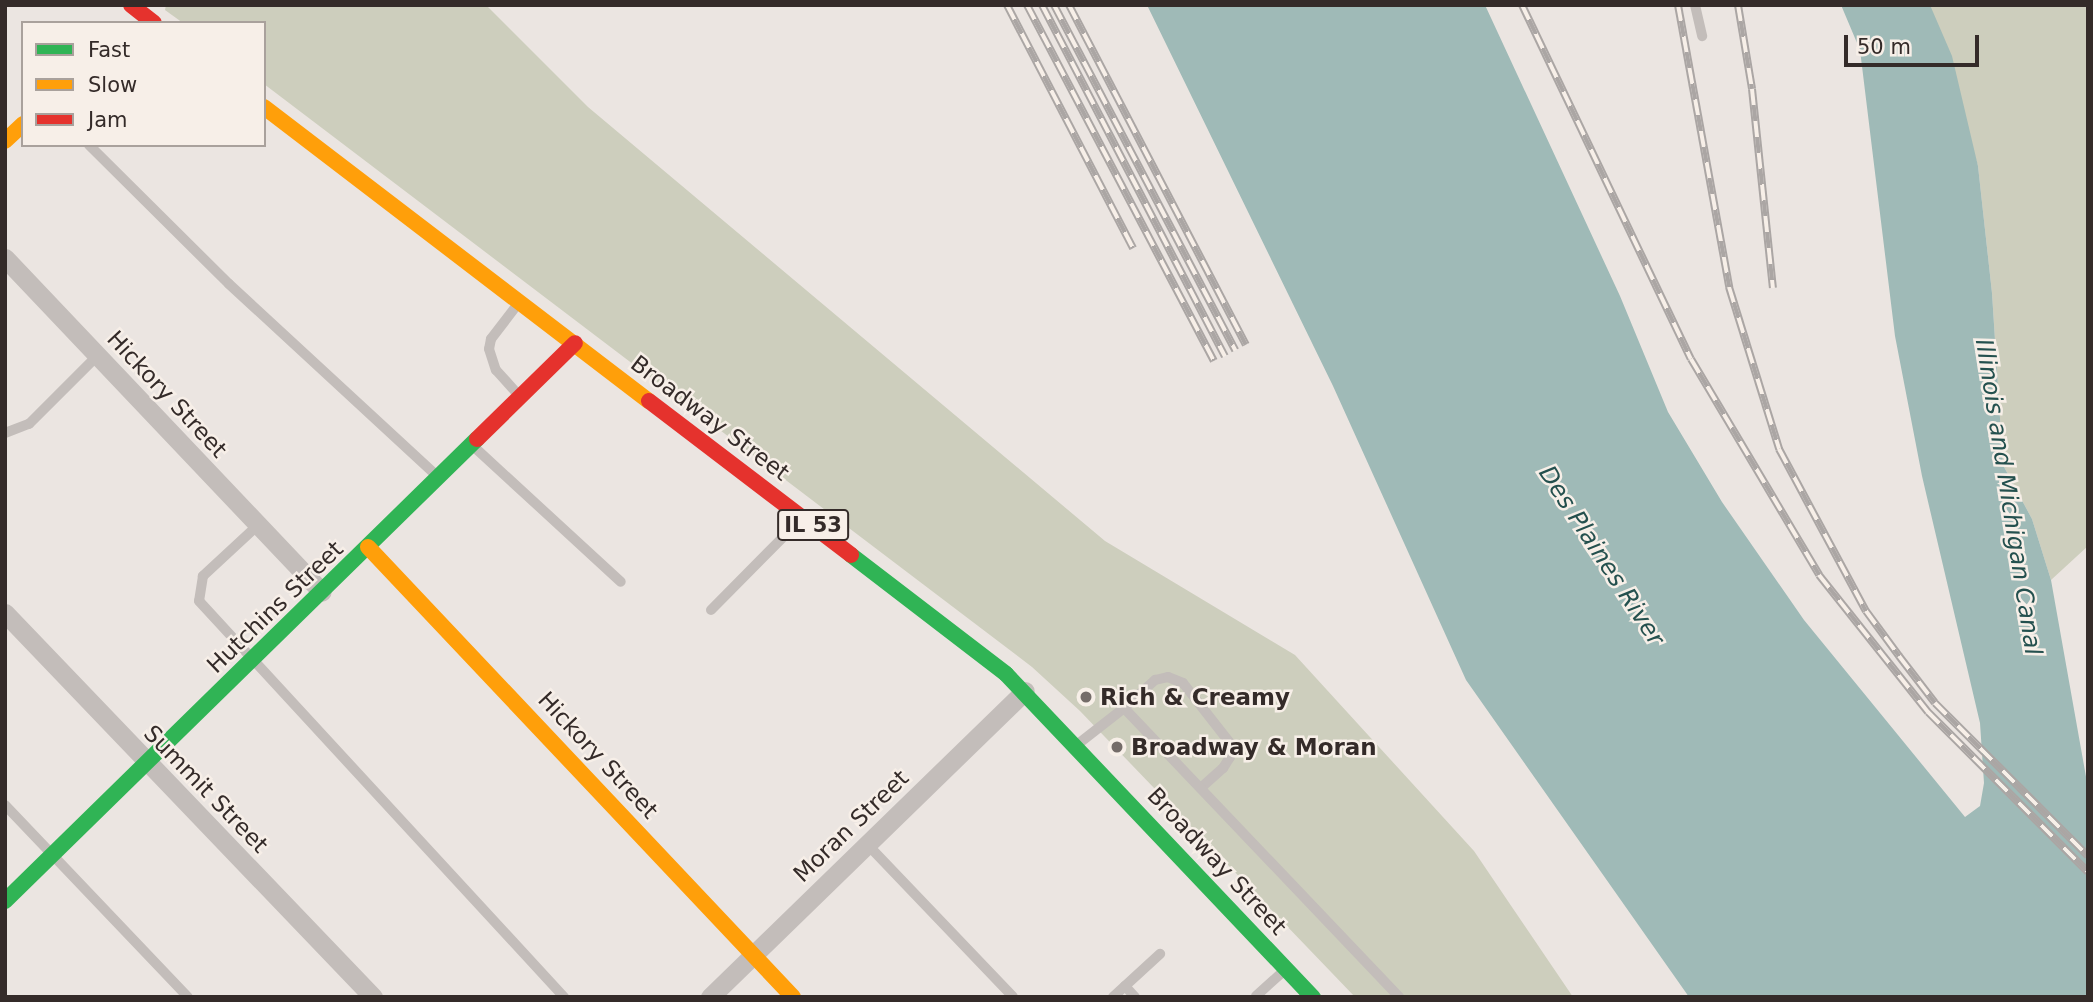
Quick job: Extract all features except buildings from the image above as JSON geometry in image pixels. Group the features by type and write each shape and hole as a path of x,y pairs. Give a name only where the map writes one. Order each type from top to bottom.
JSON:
{"street":[{"name":"Broadway Street","path":"266,109 802,517 1025,691 1313,997"},
{"name":"Hickory Street","path":"5,258 322,592"},
{"name":"Hutchins Street","path":"5,901 575,343"},
{"name":"Hickory Street","path":"368,547 793,997"},
{"name":"Summit Street","path":"5,613 373,997"},
{"name":"Moran Street","path":"710,997 1025,691"}],"lane":[{"path":"1695,5 1702,36"},
{"path":"91,147 229,284 439,477"},
{"path":"520,302 491,339 489,349 496,370 520,397"},
{"path":"5,433 29,424 97,356"},
{"path":"472,445 621,582"},
{"path":"711,610 802,517"},
{"path":"257,526 204,576 198,588 199,601 564,997"},
{"path":"1077,745 1155,680 1168,677 1183,683 1230,743 1230,757 1223,768 1201,788"},
{"path":"1124,708 1399,997"},
{"path":"5,806 188,997"},
{"path":"867,844 1013,997"},
{"path":"1113,997 1160,954"},
{"path":"1250,997 1256,997 1287,969"},
{"path":"1125,986 1135,997"}],"green space":[{"path":"166,5 486,5 588,107 1105,541 1295,655 1474,851 1573,997 1355,997 1080,711 1032,667 266,86 266,21 180,21 165,10"},
{"path":"1930,5 2088,5 2088,546 2051,580 2032,519 2003,465 1992,293 1978,166"}],"water":[{"path":"1147,5 1485,5 1620,296 1668,412 1722,502 1804,620 1965,817 1980,806 1984,783 1980,723 1922,476 1895,336 1860,50 1841,5 1930,5 1952,56 1978,166 1992,293 2003,465 2032,519 2051,580 2088,788 2088,997 1689,997 1466,680 1333,386"}],"railway":[{"path":"1007,5 1133,248"},
{"path":"1027,5 1214,361"},
{"path":"1042,5 1225,356"},
{"path":"1054,5 1235,350"},
{"path":"1069,5 1246,345"},
{"path":"1522,5 1691,359 1819,575 1928,712 2088,872"},
{"path":"1678,5 1729,287 1779,449 1866,611 1899,656 1935,703 2088,856"},
{"path":"1738,5 1752,89 1773,288"}],"traffic: fast":[{"path":"5,901 477,439"},
{"path":"851,555 1006,674 1313,997"}],"traffic: slow":[{"path":"266,109 649,401"},
{"path":"5,141 21,126"},
{"path":"368,547 793,997"}],"traffic: jam":[{"path":"131,5 151,21"},
{"path":"477,439 575,343"},
{"path":"649,401 851,555"}],"place":[{"name":"Rich & Creamy","path":"1086,697"},
{"name":"Broadway & Moran","path":"1117,747"}],"water label":[{"name":"Illinois and Michigan Canal","path":"2008,497"},
{"name":"Des Plaines River","path":"1601,556"}]}
